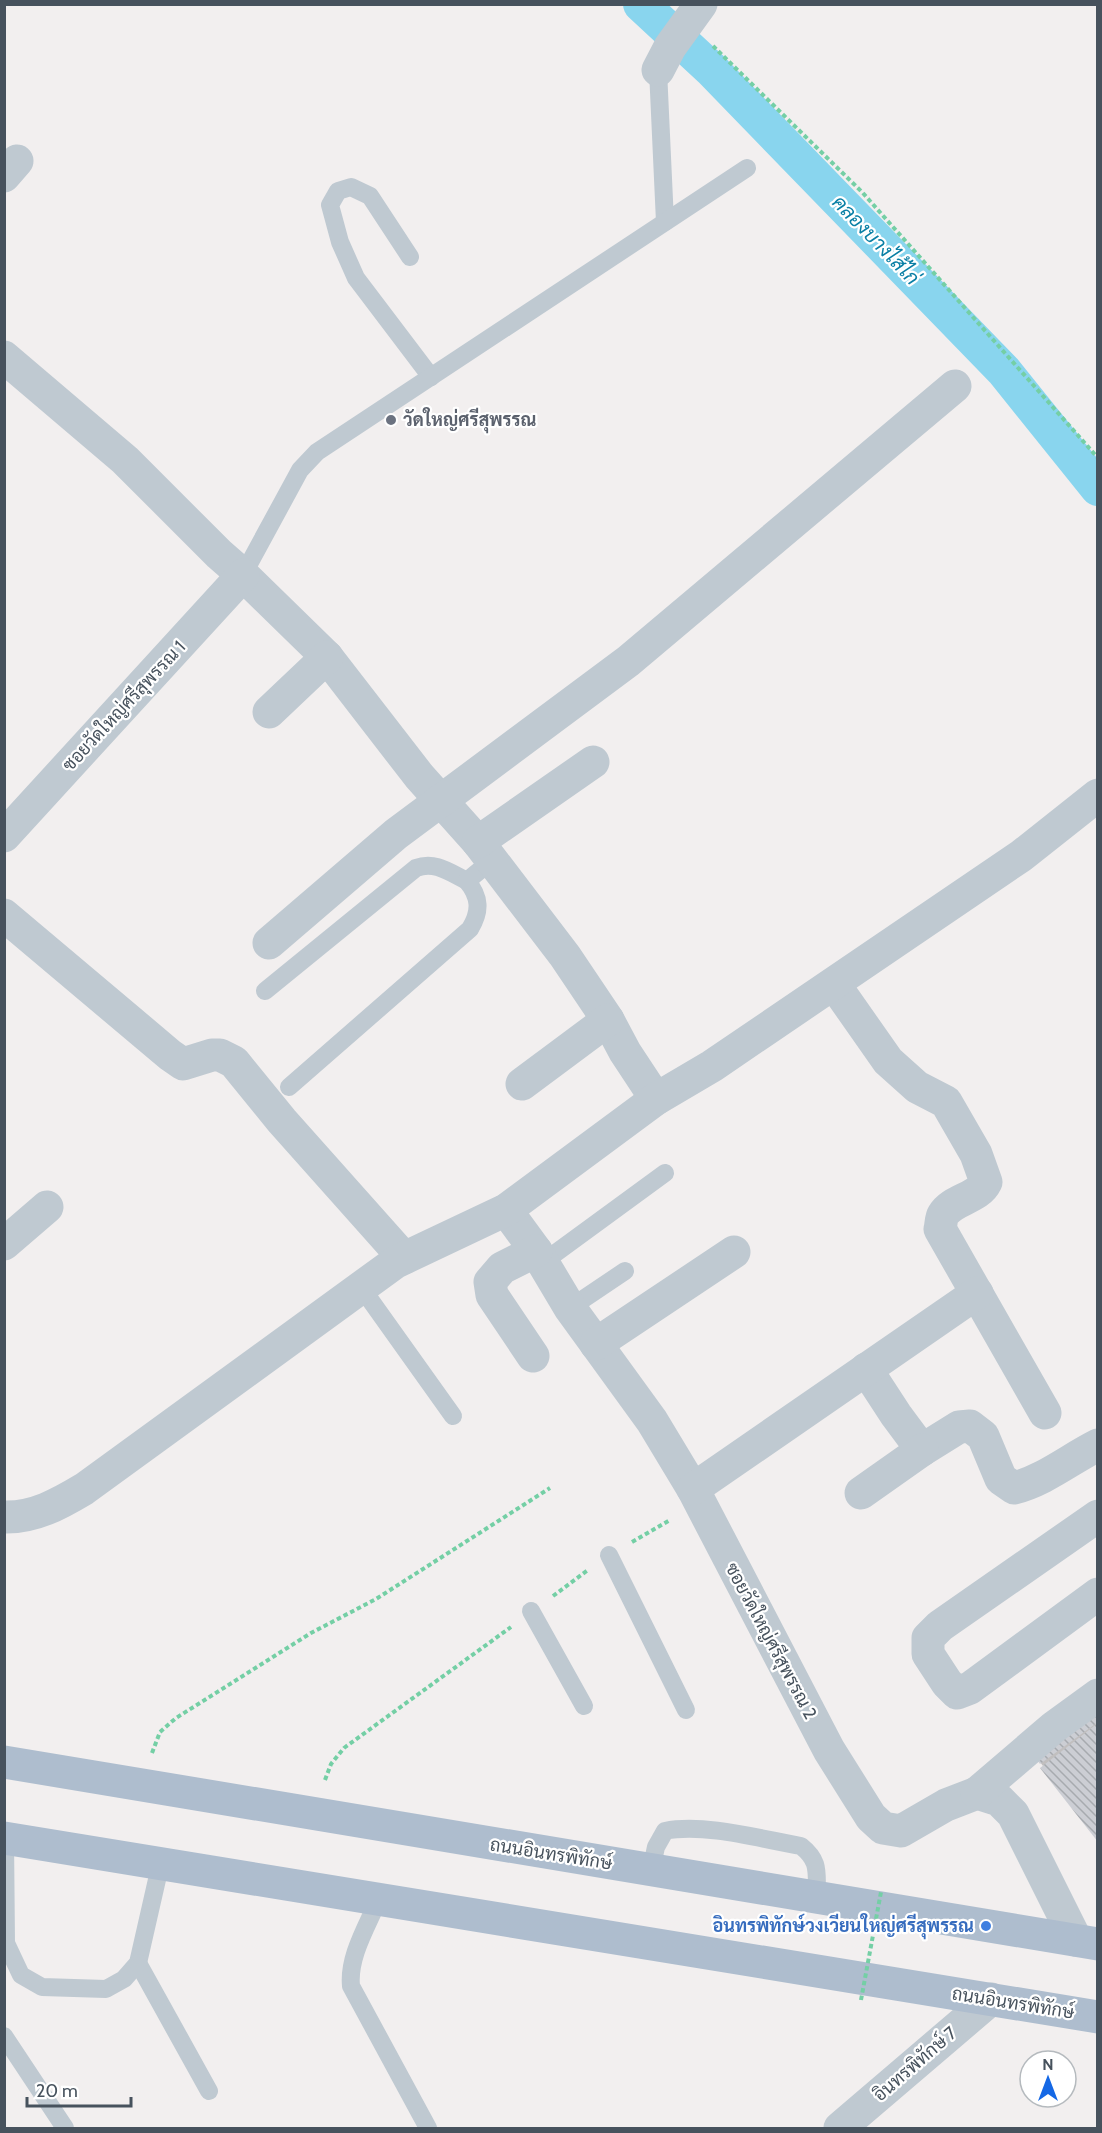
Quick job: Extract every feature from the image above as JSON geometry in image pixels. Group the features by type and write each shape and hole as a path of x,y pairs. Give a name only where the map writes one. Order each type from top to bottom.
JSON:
{"main road":[{"name":"ถนนอินทรพิทักษ์","path":"4,1762 1087,1942"},
{"name":"ถนนอินทรพิทักษ์","path":"5,1838 1098,2017"}],"street":[{"path":"4,357 125,460 327,657 419,776 442,800 478,861 565,956 608,1020 625,1052 656,1100"},
{"path":"269,943 396,834 485,770 627,662 955,386"},
{"name":"ซอยวัดใหญ่ศรีสุพรรณ 1","path":"4,836 243,575"},
{"path":"269,712 327,657"},
{"path":"478,861 593,762"},
{"path":"4,1517 19,1517 51,1508 84,1490 361,1287 404,1258 506,1210 656,1100 712,1066 1021,856 1098,795"},
{"path":"4,915 183,1064 212,1055 220,1055 234,1062 282,1121 404,1258"},
{"path":"834,984 888,1061 917,1087 946,1102 976,1154 986,1182 982,1190 958,1202 943,1215 940,1229 1045,1413"},
{"path":"522,1084 608,1020"},
{"path":"4,1244 47,1207"},
{"name":"ซอยวัดใหญ่ศรีสุพรรณ 2","path":"506,1210 539,1257 570,1308 652,1421 696,1496 829,1750 871,1817 883,1828 901,1831 946,1805 977,1793 1054,1727 1098,1695"},
{"path":"596,1344 734,1252"},
{"path":"533,1356 492,1295 490,1282 502,1268 539,1257"},
{"path":"696,1496 866,1369 977,1293"},
{"path":"866,1369 922,1450"},
{"path":"861,1493 959,1427 970,1426 983,1436 1001,1479 1014,1488 1035,1483 1071,1458 1098,1445"},
{"path":"1098,1516 940,1626 928,1638 928,1654 947,1683 957,1692 970,1689 1098,1594"},
{"path":"977,1793 999,1800 1013,1814 1087,1942"},
{"name":"อินทรพิทักษ์ 7","path":"840,2128 991,1999"}],"lane":[{"path":"665,222 680,35"},
{"path":"243,575 300,470 316,452 747,168"},
{"path":"410,257 370,196 351,187 338,191 330,205 340,242 356,278 431,377"},
{"path":"265,991 416,868 426,864 437,867 478,861 473,889 479,904 477,918 470,929 289,1087"},
{"path":"539,1257 665,1173"},
{"path":"570,1308 625,1271"},
{"path":"361,1287 453,1416"},
{"path":"609,1555 686,1710"},
{"path":"531,1611 584,1706"},
{"path":"651,1870 656,1847 665,1831 677,1828 722,1832 801,1846 812,1855 816,1865 817,1897"},
{"path":"5,1838 6,1943 21,1975 42,1987 106,1989 124,1979 138,1964 161,1862"},
{"path":"379,1898 356,1953 350,1973 351,1986 428,2128"},
{"path":"138,1964 209,2091"},
{"path":"4,2036 65,2128"}],"path":[{"path":"680,35 862,192 1098,458"},
{"path":"151,1760 152,1747 160,1732 177,1718 311,1633 394,1588 550,1488"},
{"path":"325,1783 331,1764 344,1748 609,1555 696,1496"},
{"path":"861,2000 881,1892"}],"building":[{"path":"1098,1704 1098,1722 1040,1764 1032,1753"},
{"path":"1098,1723 1098,1842 1040,1768"}],"waterway":[{"name":"คลองบางไส้ไก่","path":"641,4 711,69 1004,371 1098,488"}],"place":[{"name":"วัดใหญ่ศรีสุพรรณ","path":"391,420"},
{"name":"อินทรพิทักษ์วงเวียนใหญ่ศรีสุพรรณ","path":"986,1926"}]}
